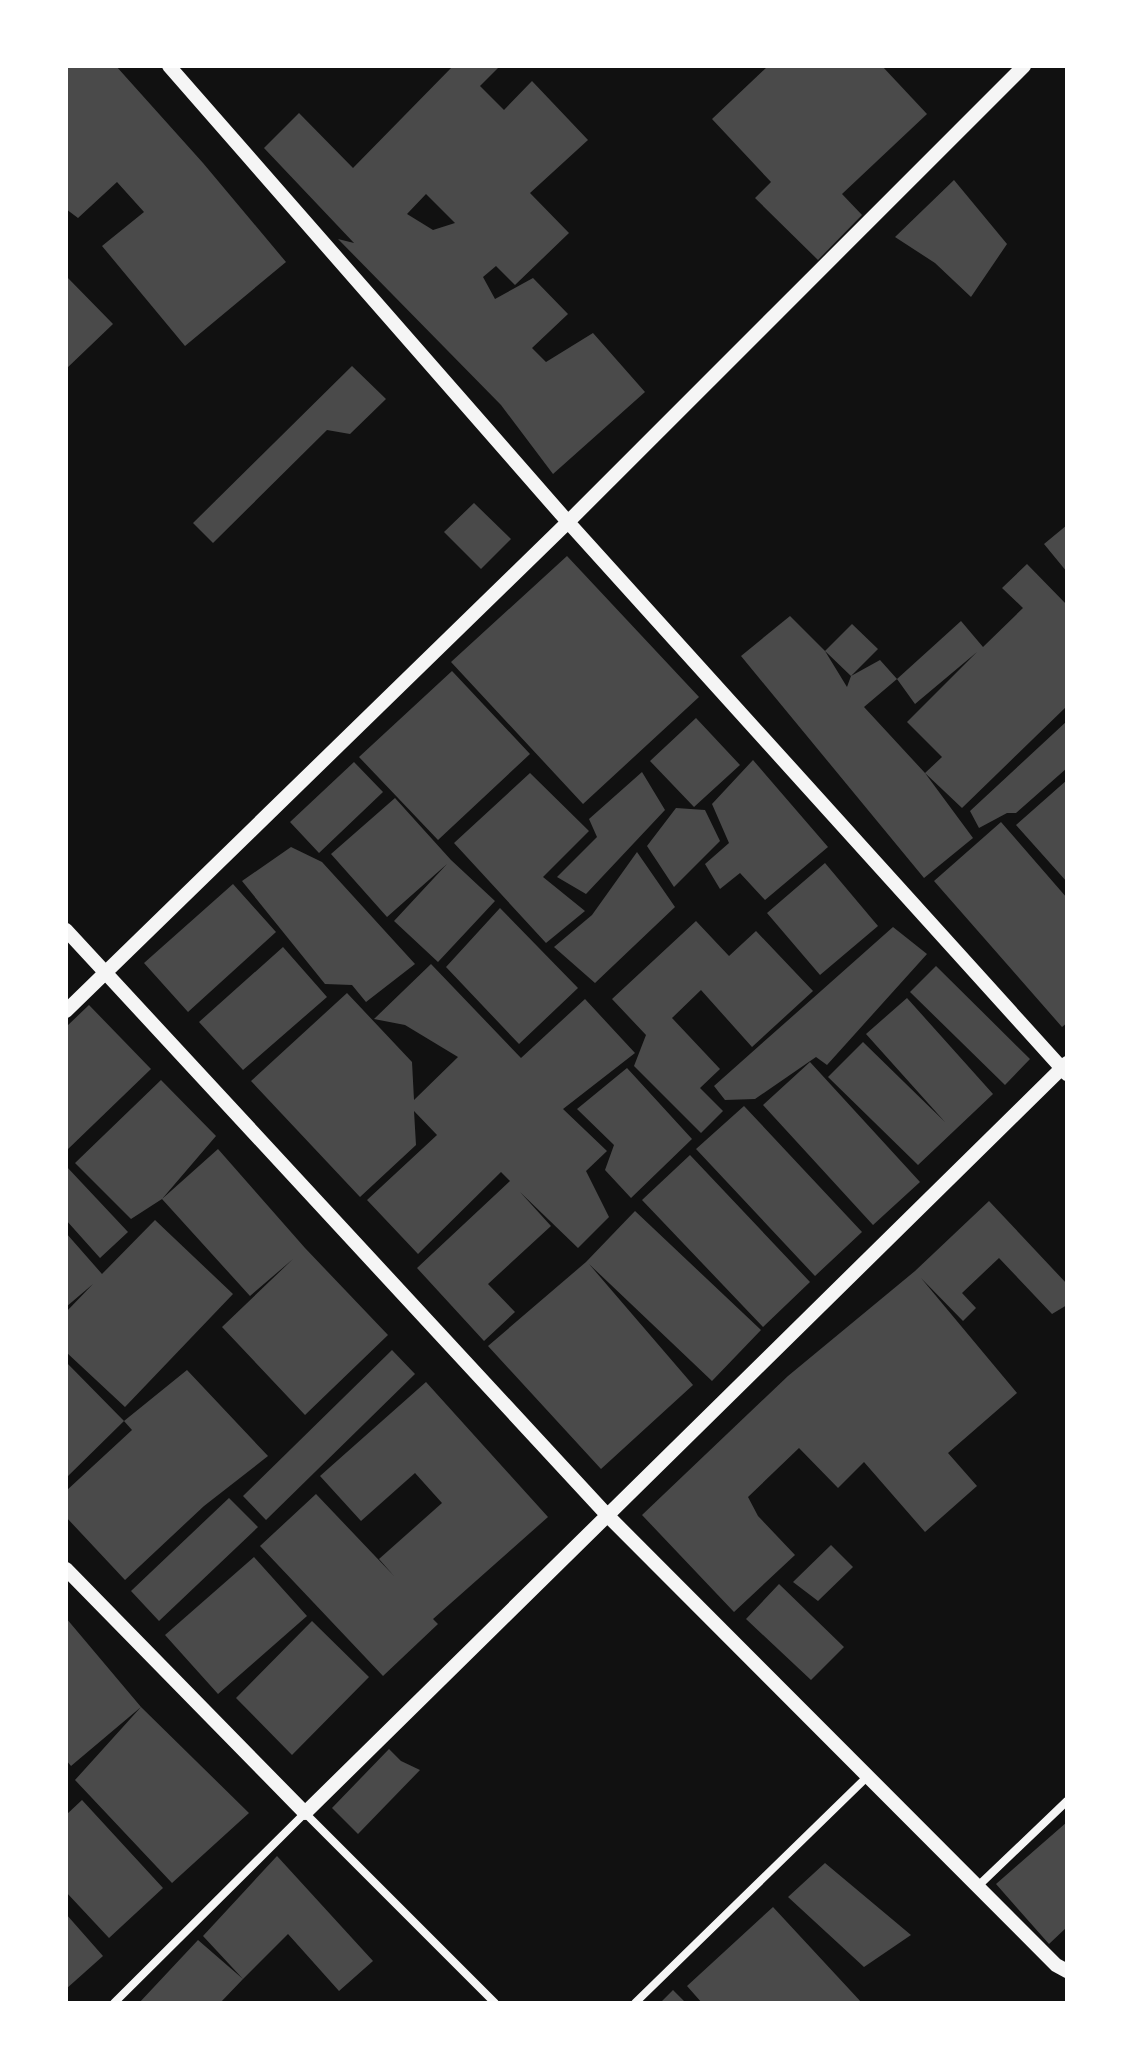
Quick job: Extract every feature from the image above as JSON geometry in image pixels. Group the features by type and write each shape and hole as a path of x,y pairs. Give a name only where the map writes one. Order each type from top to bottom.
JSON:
{"street":[{"path":"114,2003 1065,1068 568,522 169,66"},
{"path":"66,1011 568,522 1024,66"},
{"path":"66,930 608,1516 977,1887 1056,1965 1067,1971"},
{"path":"66,1569 495,2003"},
{"path":"635,2003 868,1776"},
{"path":"977,1887 1067,1801"}],"building":[{"path":"66,66 116,66 286,262 185,346 102,246 144,212 117,182 78,218 66,209"},
{"path":"453,66 500,66 480,86 504,110 532,81 588,140 530,193 569,233 515,285 496,266 483,277 495,299 533,278 568,314 532,348 546,362 593,333 645,392 553,474 501,405 338,239 354,243 264,148 299,113 353,168","holes":["426,194 455,223 433,230 407,214"]},
{"path":"768,66 882,66 927,114 842,194 862,215 818,260 755,198 771,182 712,119"},
{"path":"954,180 1007,244 971,297 935,263 895,237"},
{"path":"66,276 113,324 66,369"},
{"path":"352,366 386,399 350,434 327,430 213,543 193,523"},
{"path":"474,503 511,539 481,569 444,532"},
{"path":"1067,525 1067,572 1044,544"},
{"path":"567,556 699,697 583,804 451,662"},
{"path":"1027,564 1067,605 1067,706 962,808 925,773 942,757 907,722 977,652 915,704 897,679 961,621 983,647 1023,608 1002,588"},
{"path":"790,616 825,651 847,687 851,676 880,660 897,679 864,707 925,773 973,838 924,878 741,656"},
{"path":"852,624 878,649 851,676 825,651"},
{"path":"452,671 530,754 438,840 359,757"},
{"path":"696,718 740,765 694,807 650,761"},
{"path":"1067,721 1067,768 1016,813 1007,813 979,828 970,811"},
{"path":"753,760 828,847 765,900 740,873 720,889 705,864 729,843 712,804"},
{"path":"354,762 383,792 319,853 290,822"},
{"path":"642,772 665,810 586,894 557,877 597,837 589,819"},
{"path":"530,773 589,831 543,877 585,911 546,943 454,843"},
{"path":"1067,780 1067,882 1016,825"},
{"path":"395,798 451,860 495,901 438,962 394,921 447,864 387,917 331,854"},
{"path":"676,808 705,810 720,841 674,887 647,846"},
{"path":"1001,822 1067,898 1067,1023 1062,1027 934,881"},
{"path":"291,847 322,862 415,964 366,1002 352,985 325,984 242,881"},
{"path":"637,852 675,907 595,983 554,947 592,915"},
{"path":"825,863 878,926 820,975 767,913"},
{"path":"233,884 276,932 188,1012 144,963"},
{"path":"500,908 578,988 519,1044 446,967"},
{"path":"696,921 729,956 756,931 813,991 752,1047 701,990 672,1018 720,1069 700,1088 723,1111 701,1133 634,1066 646,1035 612,999"},
{"path":"893,927 927,954 827,1065 816,1057 755,1099 725,1100 714,1086"},
{"path":"283,947 327,997 243,1070 199,1022"},
{"path":"431,964 521,1058 585,999 635,1053 563,1109 607,1151 586,1171 609,1217 578,1248 520,1192 551,1226 488,1284 515,1312 484,1341 417,1268 510,1181 501,1172 418,1254 367,1200 437,1135 414,1111 416,1145 360,1197 251,1081 347,993 412,1062 414,1100 458,1057 405,1025 374,1019"},
{"path":"936,966 1030,1059 1005,1085 910,992"},
{"path":"907,998 993,1094 918,1165 828,1077 863,1042 945,1122 866,1034"},
{"path":"89,1005 151,1069 66,1151 66,1027"},
{"path":"810,1062 920,1182 873,1225 763,1105"},
{"path":"627,1068 692,1139 631,1198 605,1170 614,1145 577,1109"},
{"path":"161,1080 216,1136 162,1199 131,1219 75,1163"},
{"path":"744,1106 862,1232 815,1276 696,1149"},
{"path":"218,1149 305,1248 388,1335 305,1415 222,1327 293,1259 250,1296 162,1199"},
{"path":"690,1155 810,1282 763,1327 642,1200"},
{"path":"66,1166 128,1232 100,1258 66,1220"},
{"path":"989,1201 1067,1284 1067,1305 1052,1314 999,1258 962,1293 976,1308 963,1321 921,1278 1017,1393 948,1453 977,1486 925,1532 864,1462 838,1488 799,1448 748,1497 758,1516 795,1555 734,1612 642,1515 788,1376 915,1271"},
{"path":"635,1211 761,1330 712,1381 589,1264 693,1385 601,1469 488,1346 586,1262"},
{"path":"155,1220 233,1294 125,1407 66,1352 66,1312 93,1284 66,1307 66,1233 102,1274"},
{"path":"392,1350 415,1374 266,1520 243,1496"},
{"path":"66,1362 124,1421 66,1478"},
{"path":"187,1370 268,1456 204,1506 125,1580 66,1517 66,1491 132,1430 124,1421"},
{"path":"426,1382 548,1517 433,1619 438,1624 383,1676 260,1546 316,1494 394,1576 379,1559 442,1503 415,1473 361,1521 320,1476"},
{"path":"229,1498 258,1527 159,1621 131,1591"},
{"path":"831,1545 853,1567 818,1601 793,1582"},
{"path":"254,1557 307,1616 218,1694 165,1635"},
{"path":"779,1584 844,1647 811,1680 746,1619"},
{"path":"66,1618 141,1707 71,1766 66,1760"},
{"path":"312,1621 369,1677 292,1755 236,1698"},
{"path":"141,1707 249,1813 172,1883 75,1780"},
{"path":"389,1749 401,1761 420,1770 358,1834 332,1808"},
{"path":"82,1800 163,1888 109,1938 66,1892 66,1815"},
{"path":"1067,1822 1067,1927 1049,1944 996,1884"},
{"path":"277,1856 373,1961 339,1991 288,1934 243,1979 203,1936"},
{"path":"825,1863 911,1935 864,1967 788,1897"},
{"path":"773,1907 862,2003 702,2003 687,1986"},
{"path":"66,1914 103,1956 66,1989"},
{"path":"198,1940 243,1979 220,2003 139,2003"},
{"path":"673,1990 686,2003 660,2003"}]}
